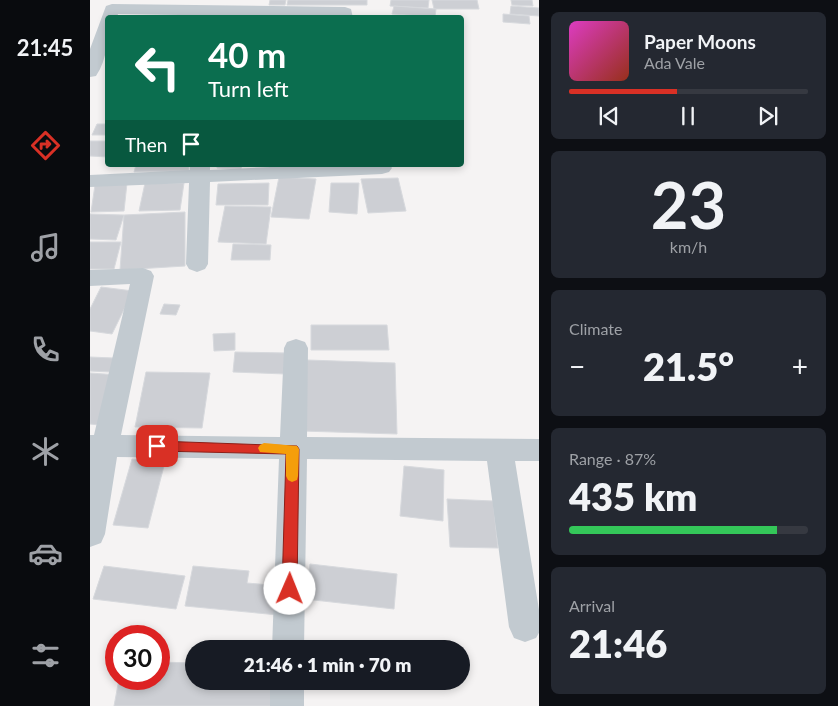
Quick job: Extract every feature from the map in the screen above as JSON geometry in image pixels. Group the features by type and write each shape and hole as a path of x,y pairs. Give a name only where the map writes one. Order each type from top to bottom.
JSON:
{"street":[{"path":"107,14 345,12 345,15"},
{"path":"91,65 105,20"},
{"path":"90,181 199,170 382,168"},
{"path":"197,264 199,170"},
{"path":"90,278 143,276 98,446 90,534"},
{"path":"288,640 296,348"},
{"path":"98,446 539,450"},
{"path":"499,450 525,627"},
{"path":"287,706 288,690"}],"building":[{"path":"270,0 286,0 285,5 269,5"},
{"path":"288,0 367,0 367,5 287,5"},
{"path":"391,0 429,0 428,8 390,6"},
{"path":"432,0 477,0 479,9 434,9"},
{"path":"511,0 532,0 533,6 512,5"},
{"path":"394,6 436,9 435,15 392,14"},
{"path":"511,6 539,8 539,16 510,14"},
{"path":"503,14 529,16 530,24 503,22"},
{"path":"97,124 105,124 105,135 92,135"},
{"path":"90,141 105,141 105,157 90,156"},
{"path":"135,167 189,167 189,171 134,172"},
{"path":"217,167 242,167 241,169"},
{"path":"279,177 316,179 309,219 271,217"},
{"path":"398,178 406,211 368,213 361,179"},
{"path":"127,183 124,211 91,212 95,185"},
{"path":"145,183 184,183 180,210 139,211"},
{"path":"269,183 268,205 216,205 218,184"},
{"path":"331,183 359,183 357,214 329,212"},
{"path":"225,206 271,207 266,244 218,242"},
{"path":"185,212 185,266 120,270 124,215"},
{"path":"90,214 124,215 116,240 90,239"},
{"path":"90,242 121,242 114,269 90,269"},
{"path":"233,244 271,245 270,260 231,260"},
{"path":"101,287 133,291 112,334 90,331 90,309"},
{"path":"164,304 180,305 176,315 160,314"},
{"path":"311,325 387,325 389,350 311,350"},
{"path":"235,333 235,350 214,351 213,334"},
{"path":"235,352 287,353 285,374 233,372"},
{"path":"90,357 114,358 111,372 90,371"},
{"path":"307,360 395,363 397,434 302,431"},
{"path":"146,372 210,373 202,428 135,427"},
{"path":"90,373 118,375 99,425 90,424"},
{"path":"132,459 165,462 148,528 113,525"},
{"path":"404,466 444,470 443,521 400,516"},
{"path":"447,499 493,501 498,548 450,547"},
{"path":"310,564 397,574 394,609 305,599"},
{"path":"104,566 185,576 176,609 93,599"},
{"path":"193,566 249,571 247,583 281,586 278,615 185,606"},
{"path":"170,662 185,663 185,690 272,690 271,706 114,706 117,690 170,690"}],"slow traffic":[{"path":"264,448 293,449 292,476"}],"route":[{"path":"157,446 293,449 290,589"}]}
